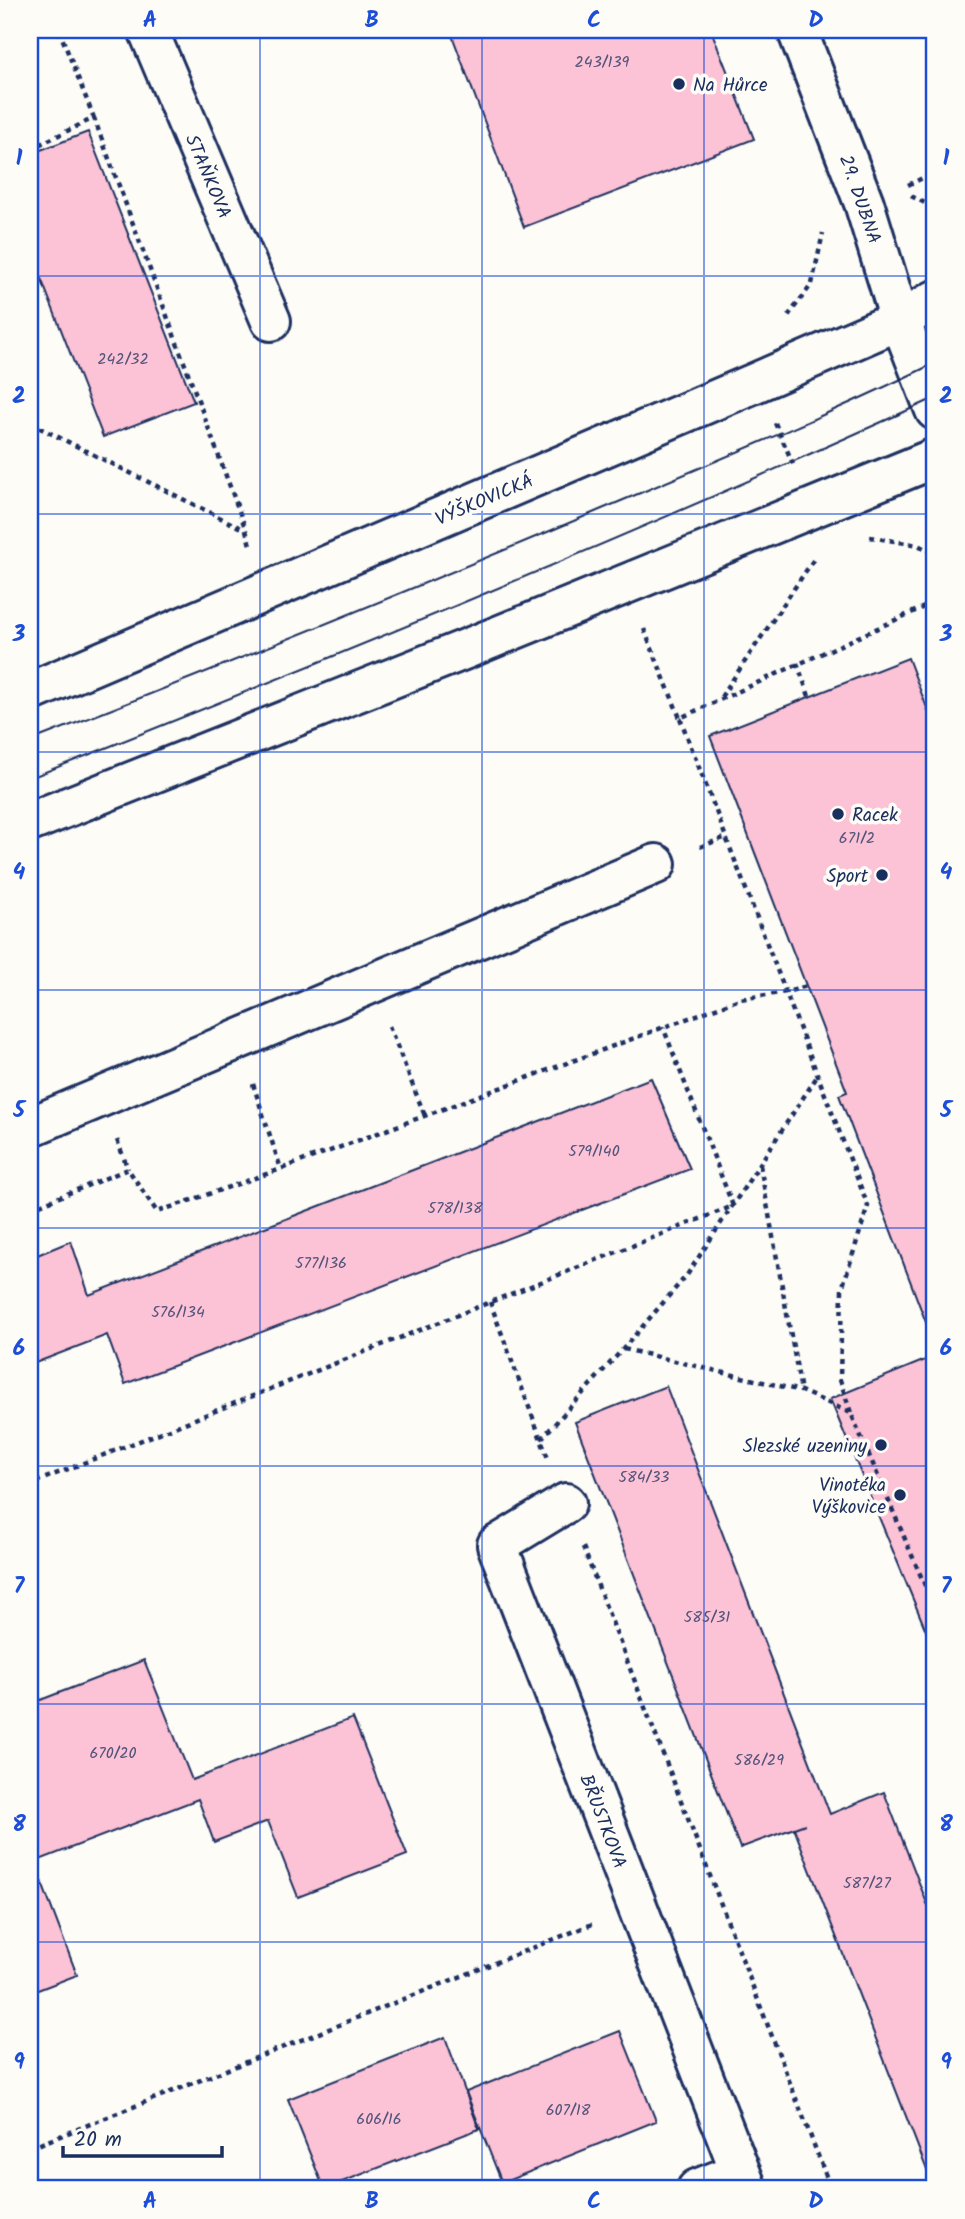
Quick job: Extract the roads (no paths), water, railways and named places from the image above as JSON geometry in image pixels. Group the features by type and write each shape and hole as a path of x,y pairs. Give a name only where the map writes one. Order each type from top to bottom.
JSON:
{"street":[{"name":"STAŇKOVA","path":"148,30 271,321"},
{"name":"29. DUBNA","path":"797,30 864,203 900,320 935,410"},
{"name":"VÝŠKOVICKÁ","path":"30,692 757,382 900,320 935,300"},
{"path":"30,822 467,649 935,457"},
{"path":"30,1127 656,864"},
{"name":"BŘUSTKOVA","path":"566,1503 497,1545 743,2181 696,2189"}],"tram line":[{"path":"30,741 525,542 766,440 935,363"},
{"path":"30,778 485,594 935,398"}],"place":[{"name":"Na Hůrce","path":"679,84"},
{"name":"Racek","path":"838,814"},
{"name":"Sport","path":"882,875"},
{"name":"Slezské uzeniny","path":"881,1445"},
{"name":"Vinotéka Výškovice","path":"900,1495"}]}
